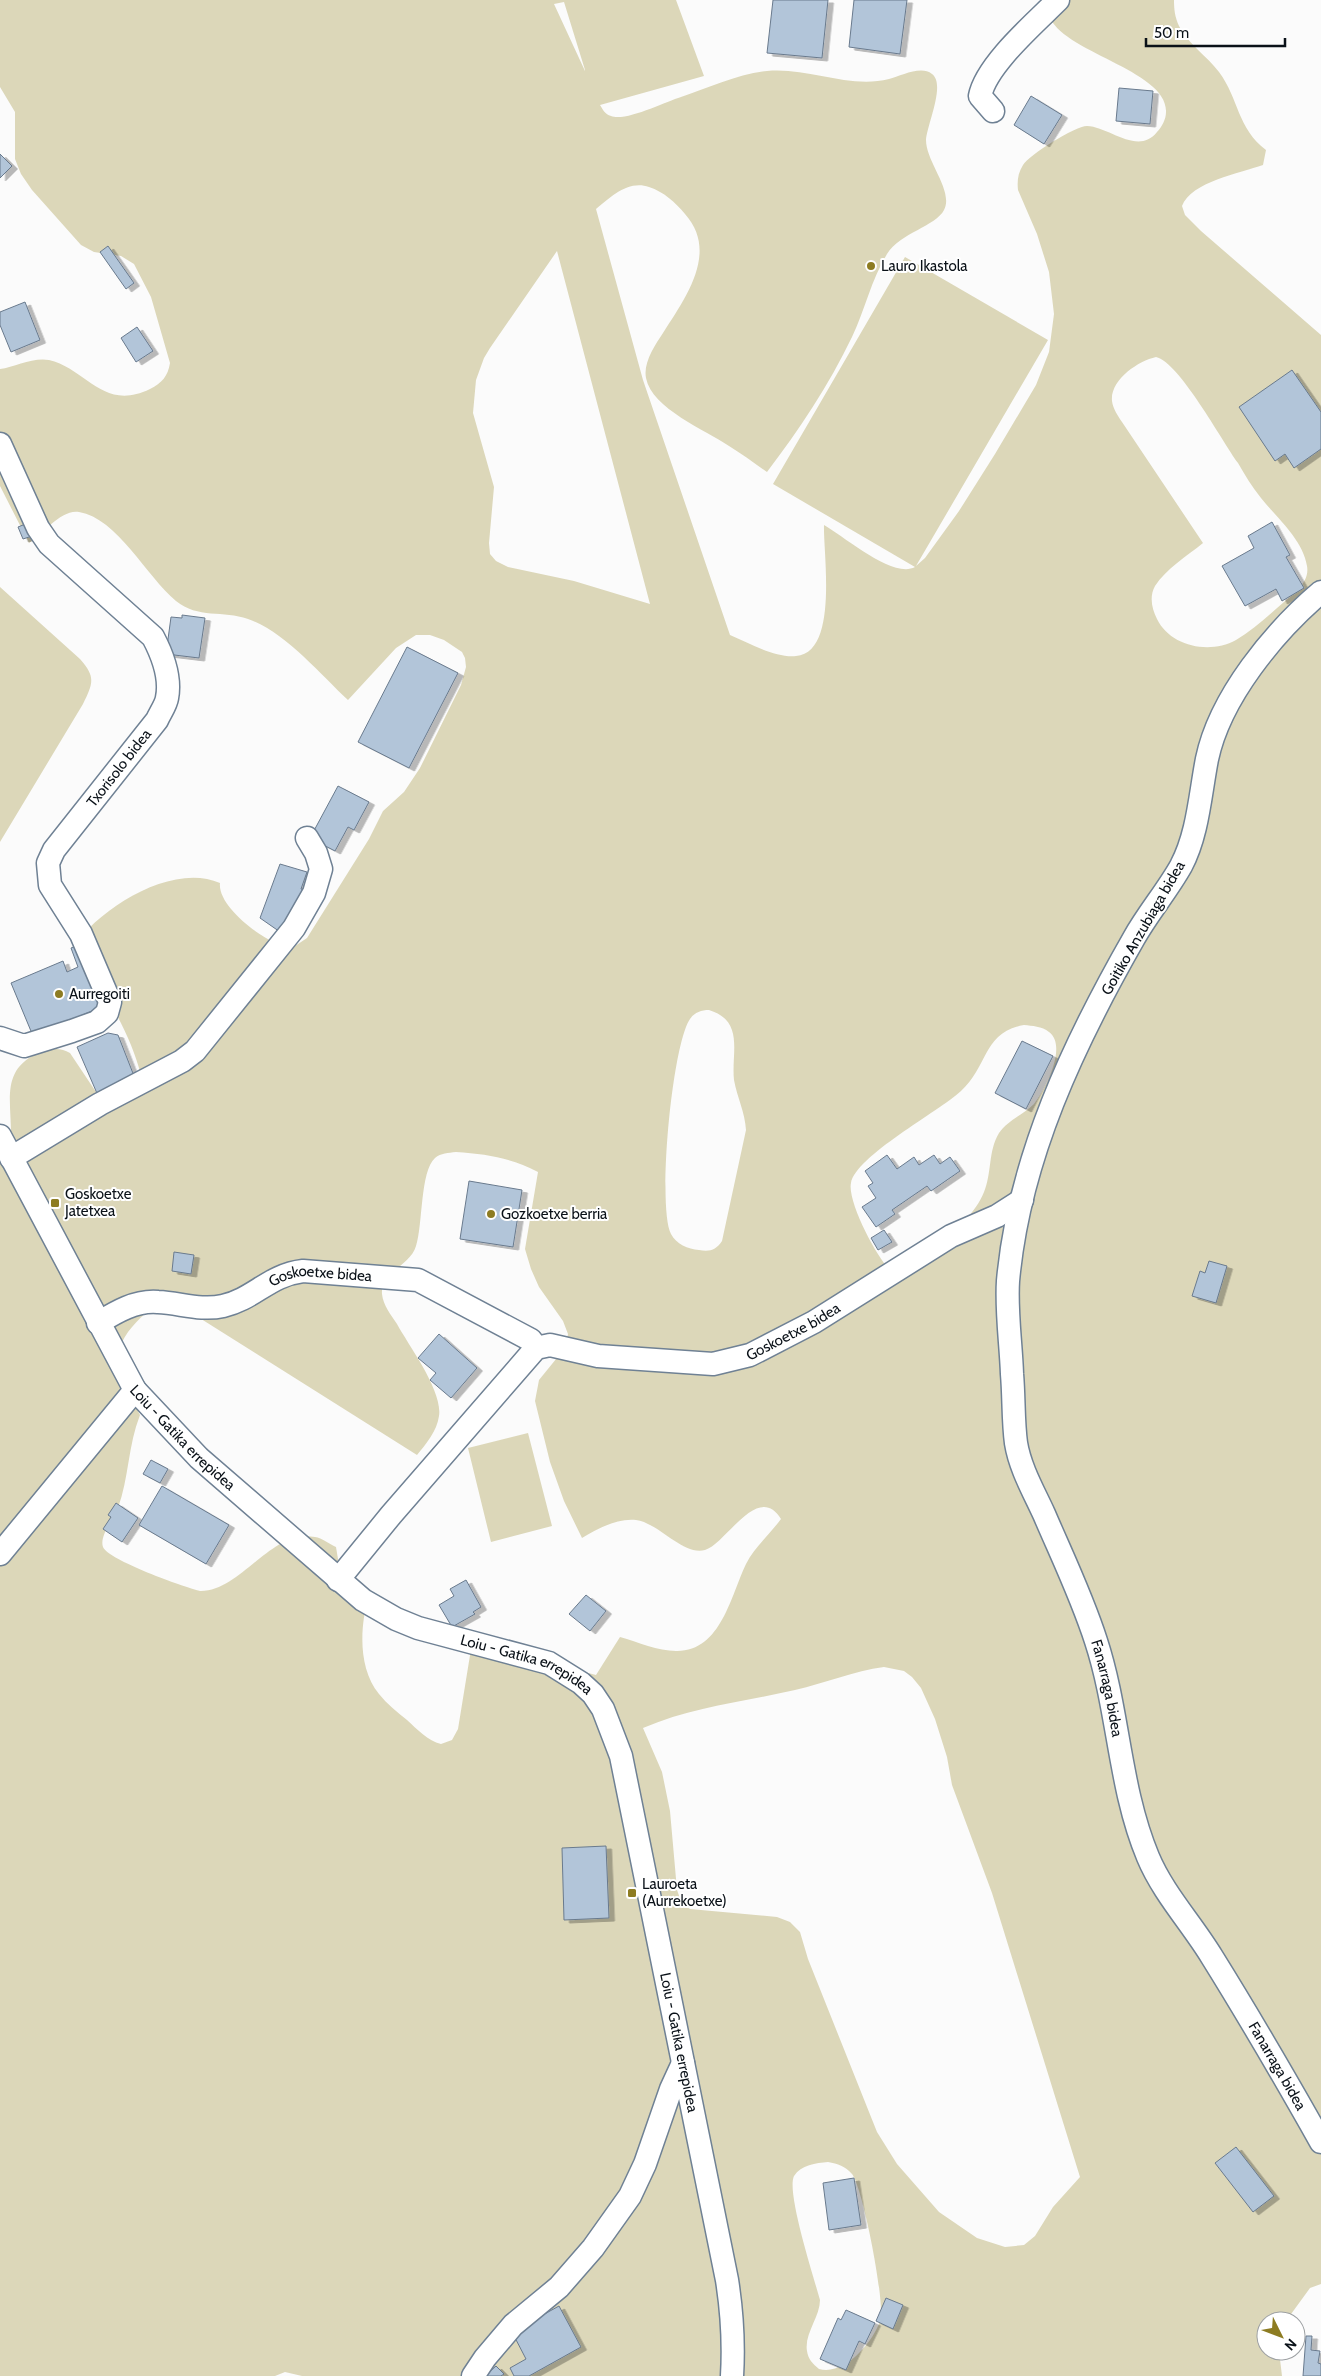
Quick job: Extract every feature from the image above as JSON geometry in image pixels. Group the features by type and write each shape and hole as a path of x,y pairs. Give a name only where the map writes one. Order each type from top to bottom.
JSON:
{"street":[{"path":"993,111 980,96 982,84 992,69 1058,0"},
{"name":"Txorisolo bidea","path":"0,444 38,528 49,544 152,637 160,650 167,675 168,699 157,720 54,850 48,863 50,885 81,934 101,976 110,1002 107,1013 97,1022 24,1046 0,1038"},
{"name":"Goitiko Anzubiaga bidea","path":"1022,1200 1051,1104 1082,1036 1136,934 1167,890 1184,860 1195,826 1208,753 1220,722 1236,690 1265,651 1295,614 1321,592"},
{"path":"11,1158 100,1104 182,1061 194,1051 294,928 314,893 320,869 316,854 307,838"},
{"name":"Loiu - Gatika errepidea","path":"0,1136 135,1390 199,1458 363,1600 396,1619 418,1628 549,1664 581,1682 593,1694 608,1721 621,1756 682,2063 728,2280 733,2324 732,2376"},
{"name":"Goskoetxe bidea","path":"98,1323 134,1305 157,1302 188,1307 225,1306 244,1299 288,1272 303,1271 418,1280 531,1340 536,1348 550,1345 598,1356 713,1364 750,1355 814,1322 951,1236 997,1216 1022,1200"},
{"name":"Fanarraga bidea","path":"1022,1200 1008,1286 1016,1444 1024,1470 1077,1588 1097,1644 1127,1789 1139,1834 1150,1862 1220,1970 1321,2142"},
{"path":"338,1580 391,1515 536,1348"},
{"path":"0,1554 135,1390"},
{"path":"473,2376 485,2358 513,2325 564,2280 593,2248 630,2196 645,2164 682,2063"}],"shaded area":[{"path":"0,0 676,0 704,76 600,105 607,114 617,117 645,111 734,78 767,71 797,72 859,81 889,79 917,71 932,74 936,79 937,95 926,140 930,158 943,185 946,202 944,210 934,221 900,241 887,254 881,264 852,337 834,372 791,440 767,472 734,449 669,409 650,389 646,378 646,366 650,354 681,305 695,274 699,259 699,244 695,229 685,214 669,198 654,189 641,185 620,191 596,209 643,380 730,635 762,649 788,656 796,656 810,651 818,638 823,621 826,600 824,525 882,562 906,569 915,567 773,484 905,257 1048,340 916,566 925,558 959,511 995,454 1036,385 1049,352 1054,314 1049,272 1037,234 1018,190 1018,177 1021,168 1027,160 1043,148 1081,127 1096,128 1133,141 1141,141 1149,139 1157,132 1164,120 1166,112 1162,97 1150,84 1072,40 1057,28 1049,15 1050,0 1174,0 1179,26 1192,44 1219,72 1231,92 1249,132 1266,150 1263,165 1206,185 1187,198 1182,206 1185,215 1201,231 1321,335 1321,2284 1310,2288 1293,2311 1256,2311 1256,2361 1280,2361 1282,2376 302,2376 285,2372 275,2376 0,2376 0,1156 11,1141 10,1090 17,1070 25,1061 36,1054 53,1049 70,1053 100,1098 141,1075 122,1024 94,977 73,947 85,932 101,918 139,892 181,879 201,878 220,883 221,893 235,914 258,933 282,946 292,948 307,938 369,839 383,811 404,792 420,768 461,685 466,667 462,652 444,640 430,635 416,635 396,648 348,700 301,654 275,633 261,625 239,616 202,612 184,607 165,591 119,536 93,517 79,512 66,514 52,523 29,543 0,486 0,369 30,361 49,360 62,365 107,392 120,395 134,395 150,389 161,382 168,372 170,363 151,297 134,264 121,256 94,252 81,245 32,190 21,174 15,159 15,112 0,87","holes":["564,2 585,71 554,4","557,251 650,604 574,581 508,567 496,561 490,554 489,543 494,487 473,413 476,380 490,348","1156,357 1165,362 1188,387 1255,490 1289,530 1305,556 1307,572 1304,582 1300,587 1255,627 1225,645 1203,647 1181,641 1171,636 1163,628 1154,611 1152,599 1155,586 1171,568 1203,543 1113,407 1113,393 1120,379 1134,367","709,1010 720,1015 728,1022 732,1030 734,1039 734,1080 746,1130 722,1241 712,1250 706,1251 687,1247 679,1243 671,1234 667,1218 666,1161 672,1091 683,1035 692,1017","1024,1025 1040,1027 1049,1032 1054,1039 1056,1057 1044,1089 1034,1104 999,1133 993,1147 984,1192 971,1214 959,1225 889,1269 877,1253 853,1202 851,1183 856,1172 882,1148 961,1091 970,1082 993,1043 1011,1029","456,1152 498,1158 518,1163 538,1172 525,1249 539,1287 563,1321 568,1334 565,1348 539,1380 535,1401 550,1462 564,1501 582,1538 615,1522 636,1520 645,1522 680,1544 697,1551 705,1550 713,1545 742,1518 762,1507 772,1509 781,1519 749,1558 722,1620 714,1632 704,1642 691,1649 662,1650 620,1637 596,1675 472,1643 458,1729 452,1740 441,1744 427,1737 392,1708 372,1684 364,1660 362,1635 368,1598 339,1565 336,1547 315,1537 299,1537 284,1542 270,1550 229,1582 215,1589 200,1591 132,1566 108,1552 102,1543 105,1532 122,1497 133,1438 140,1415 122,1372 119,1355 120,1348 128,1332 149,1310 198,1317 417,1455 436,1427 439,1406 431,1382 386,1306 382,1294 386,1280 408,1259 416,1246 424,1186 430,1165 437,1156","884,1667 904,1671 912,1677 921,1688 935,1719 947,1757 952,1785 992,1893 1080,2177 1053,2207 1035,2236 1024,2245 1005,2247 977,2238 939,2212 897,2164 877,2132 808,1959 800,1932 790,1922 777,1917 690,1909 682,1904 677,1890 670,1811 662,1772 643,1728 699,1710 795,1690 862,1671","828,2162 844,2167 852,2174 857,2184 877,2271 881,2310 880,2321 876,2329 857,2356 839,2367 829,2370 819,2369 811,2361 808,2354 808,2338 818,2313 820,2300 797,2216 793,2185 794,2176 801,2169 809,2165"]},
{"path":"0,587 80,659 89,671 91,685 83,704 0,842"},
{"path":"528,1433 552,1526 491,1542 468,1448"}],"building":[{"path":"773,0 828,0 822,58 767,53"},
{"path":"854,0 907,0 900,54 849,47"},
{"path":"1119,88 1153,91 1150,124 1116,121"},
{"path":"1031,96 1062,115 1044,144 1014,125"},
{"path":"0,154 12,166 0,178"},
{"path":"108,246 134,283 126,289 100,252"},
{"path":"25,302 40,340 11,352 0,325 0,312"},
{"path":"137,327 153,351 136,362 121,338"},
{"path":"1292,370 1321,412 1321,449 1294,468 1285,454 1275,461 1239,407"},
{"path":"1272,522 1290,555 1286,557 1304,588 1282,601 1276,589 1245,606 1222,566 1254,548 1248,536"},
{"path":"28,523 32,536 23,539 18,527"},
{"path":"182,615 205,618 199,658 166,654 171,617 182,618"},
{"path":"407,647 458,673 409,768 358,742"},
{"path":"338,786 369,802 354,830 348,827 335,851 310,838"},
{"path":"280,864 307,872 301,889 307,891 283,934 260,918"},
{"name":"Aurregoiti","path":"81,944 106,1005 33,1036 11,983 63,961 67,972 78,967 71,948"},
{"path":"108,1033 118,1035 136,1081 99,1098 77,1047"},
{"path":"1022,1041 1053,1056 1026,1109 995,1093"},
{"path":"887,1155 897,1169 914,1157 919,1165 934,1155 940,1164 950,1157 960,1171 931,1191 927,1186 892,1210 895,1214 876,1227 862,1207 876,1198 868,1186 873,1183 865,1171"},
{"name":"Gozkoetxe berria","path":"469,1181 522,1190 513,1247 460,1239"},
{"path":"884,1230 892,1242 878,1250 871,1238"},
{"path":"174,1252 194,1255 191,1274 172,1271"},
{"path":"1209,1261 1227,1266 1216,1303 1192,1296 1200,1271 1205,1273"},
{"path":"439,1334 477,1368 451,1398 430,1380 436,1373 418,1358"},
{"path":"151,1460 168,1469 160,1483 143,1474"},
{"path":"162,1486 229,1525 206,1564 139,1525"},
{"path":"116,1503 138,1518 122,1542 103,1529 111,1517 108,1515"},
{"path":"466,1580 481,1607 473,1612 475,1614 452,1627 439,1605 454,1596 450,1589"},
{"path":"586,1595 606,1611 590,1631 569,1614"},
{"path":"606,1846 609,1918 564,1920 562,1848"},
{"path":"1236,2147 1274,2196 1253,2212 1215,2163"},
{"path":"854,2178 861,2225 829,2230 823,2183"},
{"path":"886,2298 903,2305 893,2329 876,2321"},
{"path":"559,2306 581,2347 529,2376 514,2376 510,2368 526,2359 512,2332"},
{"path":"846,2310 875,2323 865,2344 859,2341 846,2370 820,2359 838,2318 841,2320"},
{"path":"1306,2336 1312,2336 1311,2350 1320,2351 1318,2363 1321,2364 1321,2376 1303,2376 1304,2361 1306,2361"},
{"path":"496,2366 504,2374 501,2376 485,2376"}],"place":[{"name":"Lauro Ikastola","path":"871,266"},
{"name":"Aurregoiti","path":"59,994"},
{"name":"Goskoetxe Jatetxea","path":"55,1203"},
{"name":"Gozkoetxe berria","path":"491,1214"},
{"name":"Lauroeta (Aurrekoetxe)","path":"632,1893"}]}
